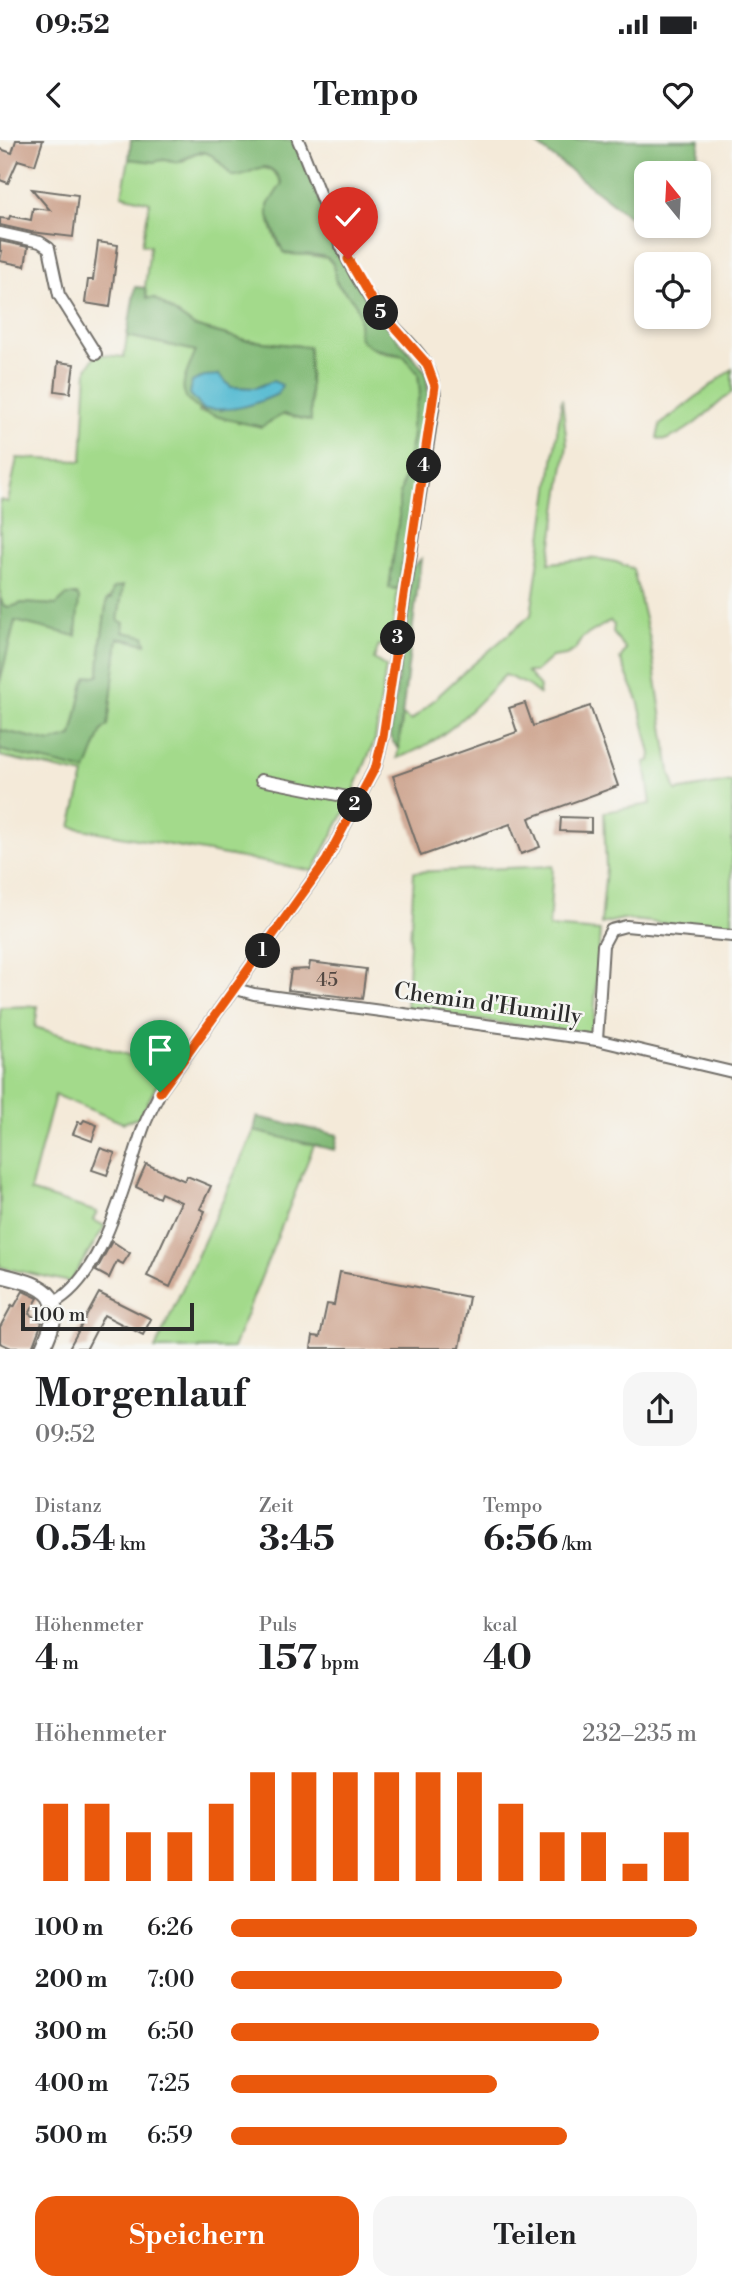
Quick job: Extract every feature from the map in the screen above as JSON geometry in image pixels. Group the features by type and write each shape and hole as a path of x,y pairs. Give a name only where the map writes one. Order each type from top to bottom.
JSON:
{"street":[{"path":"53,1303 62,1299 77,1284 111,1227 145,1124 160,1092 326,861 376,766 383,737 435,386 427,364 395,330 365,291 340,242 299,140"},
{"path":"0,233 40,242 49,248 59,295 96,354"},
{"path":"261,780 358,799"},
{"path":"597,1040 603,945 611,930 625,926 732,936"},
{"name":"Chemin d'Humilly","path":"236,989 254,994 597,1040 732,1072"},
{"path":"0,1275 36,1285 48,1293 53,1303 55,1321 42,1349"}],"green space":[{"path":"131,140 295,140 350,273 371,308 426,372 429,399 398,589 389,588 399,500 413,436 411,425 420,393 418,373 404,356 374,348 359,337 358,310 337,283 330,260 322,256 283,252 268,216 268,205 282,183 270,169 259,168 240,176 232,176 215,158 199,152 177,162 166,159 154,162 129,159"},
{"path":"531,140 700,140 697,161 634,161 634,220"},
{"path":"197,152 212,154 232,176 260,168 266,168 277,175 282,184 269,214 280,247 296,253 328,258 333,265 336,283 358,305 359,337 370,347 384,353 404,356 418,373 420,393 411,425 413,436 399,500 389,588 398,589 391,640 386,639 385,646 379,645 374,659 386,667 375,740 347,807 313,871 71,827 84,775 0,756 0,750 86,770 102,730 108,725 118,638 146,643 144,637 123,632 118,621 122,587 107,600 99,675 84,682 72,736 51,742 0,730 0,681 15,621 56,605 22,603 11,607 4,606 0,598 0,500 8,502 17,458 82,461 87,369 96,354 124,357 127,336 197,351 199,412 217,415 284,414 311,421 309,347 245,340 194,326 154,298 147,299 145,288 150,246 142,244 150,202 122,195 129,159 183,161"},
{"path":"135,287 145,288 147,298 154,298 194,326 245,340 309,347 311,421 284,414 261,427 225,419 199,409 184,393 185,378 196,351 127,336","holes":["219,375 231,387 255,388 273,381 221,410"]},
{"path":"732,369 732,392 683,431 665,440 657,438 660,425"},
{"path":"562,398 567,445 549,563 595,558 633,569 650,640 670,772 676,791 732,781 732,931 623,919 601,924 606,868 604,812 651,804 645,762 650,761 651,754 638,700 620,659 626,649 613,633 614,625 610,621 582,638 575,650 566,655 552,657 535,672 527,672 540,687 539,694 526,684 505,675 443,734 414,752 397,758 403,715 411,721 531,615"},
{"path":"421,559 398,749 390,737 412,568"},
{"path":"123,586 118,620 124,623 123,632 144,636 146,644 118,638 108,725 102,730 86,771 0,750 0,730 51,742 72,736 84,682 87,677 99,675 107,600 111,599 113,588"},
{"path":"67,595 77,595 79,598 76,636 15,621 0,681 0,598 4,606 11,607 22,603 56,605"},
{"path":"553,866 549,927 600,931 593,1032 588,1034 406,1011 414,872"},
{"path":"38,1006 35,1027 169,1067 140,1117 123,1123 55,1095 30,1191 97,1212 93,1220 105,1226 70,1282 0,1267 0,1007"},
{"path":"257,1117 338,1135 335,1150 254,1131"},
{"path":"254,1131 314,1145 233,1348 155,1349"}],"water":[{"path":"219,375 231,387 255,388 273,381 282,385 278,394 250,405 233,409 203,409 190,394 192,382 204,376"}],"building":[{"path":"16,140 43,140 35,165 18,160 8,183 0,180 0,149 12,153"},
{"path":"32,189 78,195 73,237 0,225 0,218 9,219 10,216 31,220 33,208 50,210"},
{"path":"0,241 28,247 25,266 0,261"},
{"path":"98,242 118,245 110,307 85,303 88,280 93,280"},
{"path":"58,362 74,364 70,393 55,391"},
{"path":"525,703 533,726 590,706 618,786 529,818 540,847 521,854 510,824 421,856 393,776 517,732 509,708"},
{"path":"561,817 591,818 591,832 560,831"},
{"path":"310,962 366,969 362,999 288,990 291,970 309,969"},
{"path":"84,1120 97,1125 92,1141 73,1134 78,1122 82,1123"},
{"path":"100,1148 115,1153 107,1175 92,1170"},
{"path":"146,1164 185,1181 187,1176 211,1186 200,1209 205,1211 170,1287 147,1276 181,1202 161,1193 159,1198 136,1187"},
{"path":"112,1241 130,1253 123,1264 117,1261 109,1278 96,1271"},
{"path":"340,1272 469,1297 460,1348 311,1348 313,1336 320,1337 327,1304 334,1305"},
{"path":"23,1291 38,1298 29,1314 42,1322 32,1348 11,1348 0,1343 0,1327"},
{"path":"99,1293 151,1319 143,1335 104,1315 87,1348 69,1348"}],"route":[{"path":"160,1092 326,861 376,766 383,737 435,386 427,364 374,304 348,259"}]}
